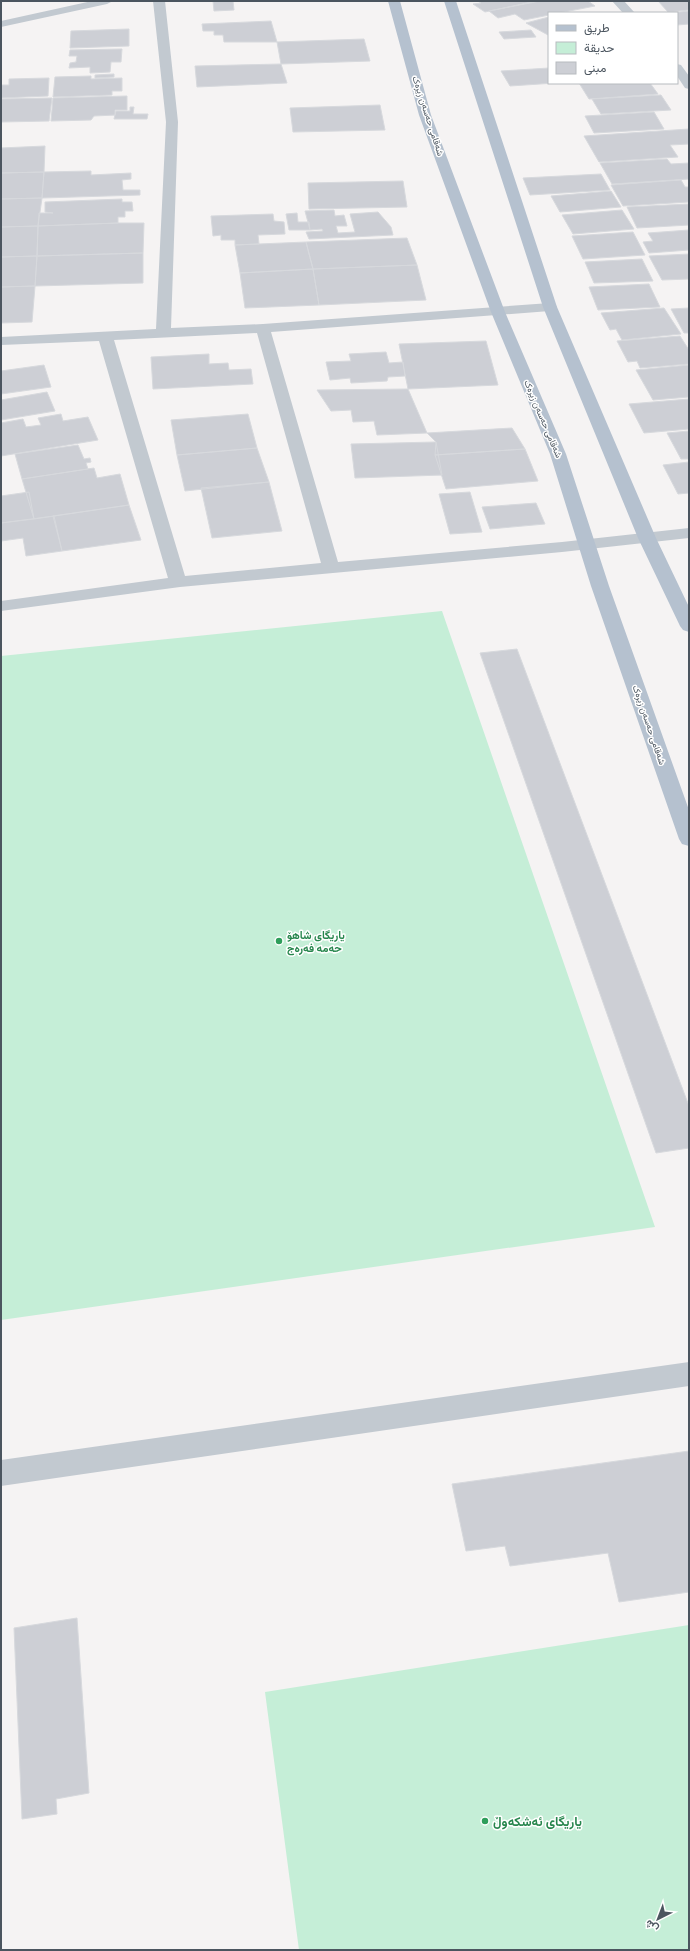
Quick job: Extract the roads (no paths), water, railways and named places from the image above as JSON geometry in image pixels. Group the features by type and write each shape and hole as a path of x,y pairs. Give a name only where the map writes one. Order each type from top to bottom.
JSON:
{"main road":[{"name":"شەقامی حەسەن زیرەک","path":"394,1 425,115 498,312 558,454 600,586 689,839"},
{"path":"450,1 550,307 647,538 689,626"}],"street":[{"path":"3,24 107,1"},
{"path":"159,1 172,122 163,333"},
{"path":"618,1 628,12"},
{"path":"678,69 689,85"},
{"path":"1,341 263,328 550,307"},
{"path":"263,328 331,567"},
{"path":"105,336 178,582"},
{"path":"1,606 178,582 331,567 588,546 689,533"},
{"path":"1,1473 689,1374"}],"place":[{"name":"یاریگای شاهۆ حەمە فەرەج","path":"279,941"},
{"name":"یاریگای ئەشکەوڵ","path":"485,1821"}]}
